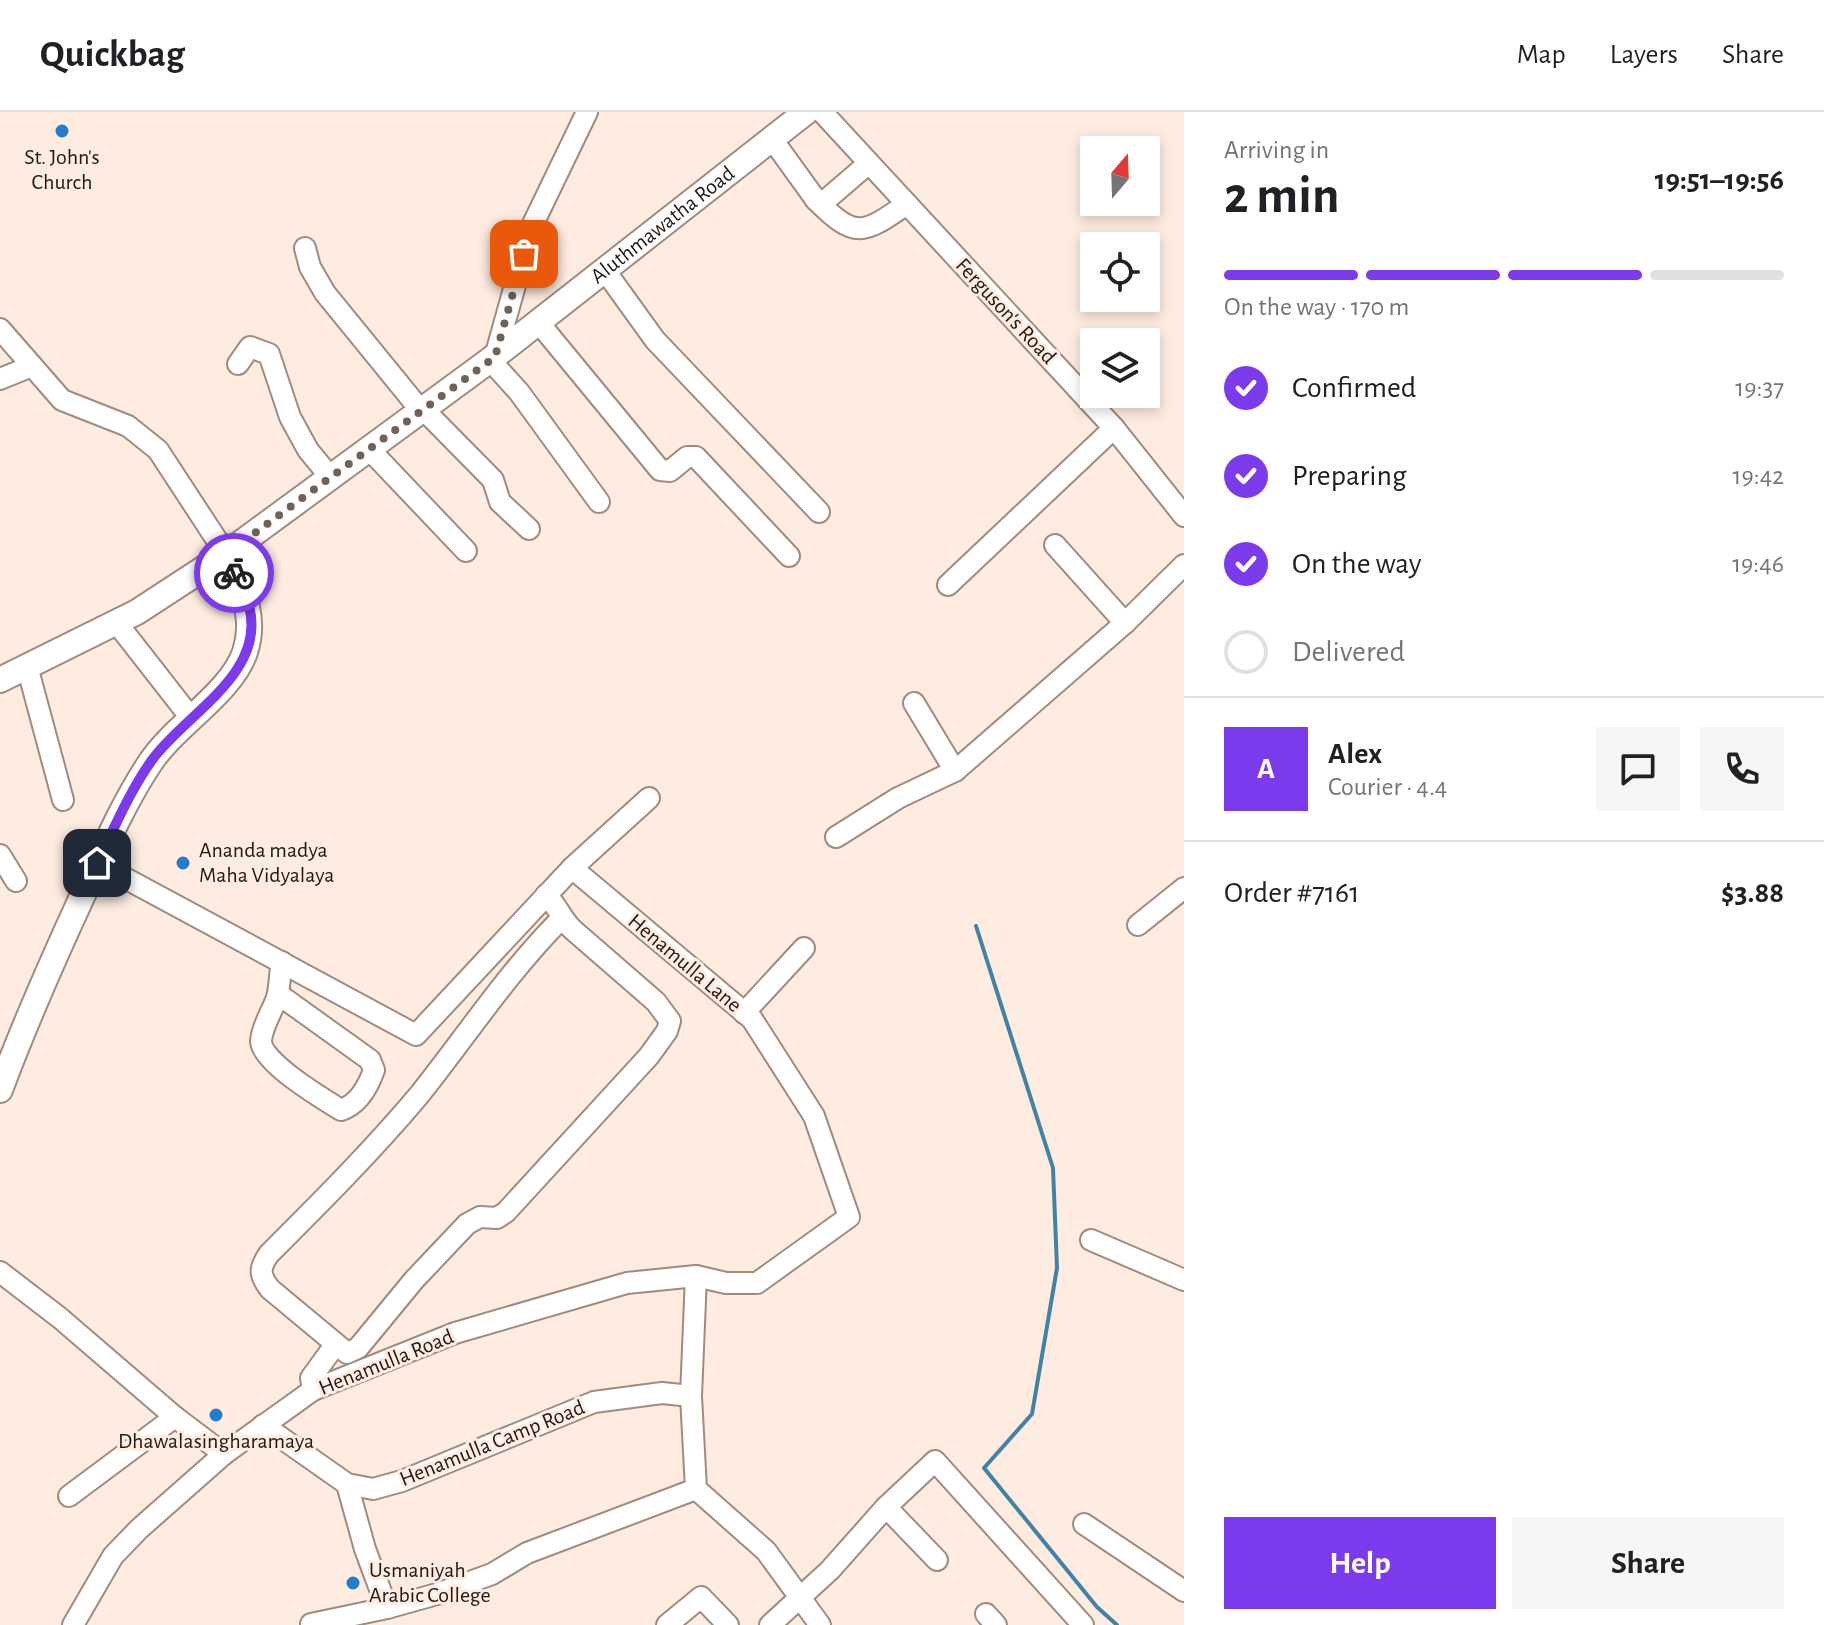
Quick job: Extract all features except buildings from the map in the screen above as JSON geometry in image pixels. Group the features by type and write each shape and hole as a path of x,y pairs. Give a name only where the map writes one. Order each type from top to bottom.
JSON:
{"main road":[{"name":"Aluthmawatha Road","path":"0,680 137,612 226,554 492,359 806,112"},
{"path":"0,1090 97,863 133,791 153,759 234,674 244,657 251,620 248,605 226,554"}],"street":[{"path":"587,112 531,228 492,359 599,502"},
{"name":"Ferguson's Road","path":"822,112 1114,428 1184,516"},
{"path":"772,139 816,200 837,222 864,229 876,225 907,204"},
{"path":"816,200 826,200 869,163"},
{"path":"305,248 310,267 325,293 423,411 493,480 500,502 529,529"},
{"path":"606,272 655,340 819,512"},
{"path":"539,323 660,470 670,471 687,457 696,457 789,556"},
{"path":"0,329 62,400 128,426 158,450 226,554"},
{"path":"238,364 250,347 269,354 290,417 308,450 331,478"},
{"path":"0,379 32,366"},
{"path":"948,585 1114,428"},
{"path":"369,449 466,551"},
{"path":"1055,545 1125,623"},
{"path":"836,837 898,798 955,771 1125,623 1184,565"},
{"path":"116,622 191,718"},
{"path":"27,666 63,800"},
{"path":"914,703 955,771"},
{"path":"97,863 416,1035 572,868 649,798"},
{"path":"0,855 16,881"},
{"name":"Henamulla Lane","path":"572,868 752,1019 814,1116 849,1217 757,1283 726,1283 696,1276"},
{"path":"1138,925 1184,888"},
{"path":"546,895 556,904 562,918 656,1002 670,1021 667,1031 649,1056 506,1212 497,1218 480,1217 467,1224 353,1352 347,1353 270,1289 263,1279 262,1265 269,1254 346,1179 418,1096 506,981 562,918"},
{"path":"744,1013 804,948"},
{"path":"278,994 370,1060 374,1070 368,1087 351,1107 341,1110 287,1073 263,1052 261,1041 278,994 282,962"},
{"path":"1091,1240 1184,1280"},
{"path":"0,1272 224,1454"},
{"path":"696,1276 691,1396 696,1489 766,1551 820,1625"},
{"name":"Henamulla Road","path":"73,1625 113,1556 139,1529 224,1454 313,1390 455,1333 627,1283 696,1276"},
{"path":"313,1390 311,1378 335,1345"},
{"name":"Henamulla Camp Road","path":"347,1484 373,1489 402,1481 594,1402 662,1393 691,1396"},
{"path":"69,1496 175,1417"},
{"path":"263,1425 347,1484 365,1549 387,1608"},
{"path":"770,1625 830,1570 886,1507 935,1461 1071,1621"},
{"path":"311,1624 437,1594 492,1574 527,1553 696,1489"},
{"path":"886,1507 937,1560"},
{"path":"1084,1524 1184,1591"},
{"path":"667,1625 701,1597 728,1625"}],"waterway":[{"path":"976,926 1053,1168 1057,1268 1032,1414 984,1468 1097,1607 1117,1625"}],"way so far":[{"path":"234,573 226,554 495,357 524,254"}],"place":[{"name":"St. John's Church","path":"62,131"},
{"name":"Ananda madya Maha Vidyalaya","path":"183,863"},
{"name":"Dhawalasingharamaya","path":"216,1415"},
{"name":"Usmaniyah Arabic College","path":"353,1583"}],"route":[{"path":"97,863 133,791 153,759 234,674 244,657 251,620 234,573"}]}
